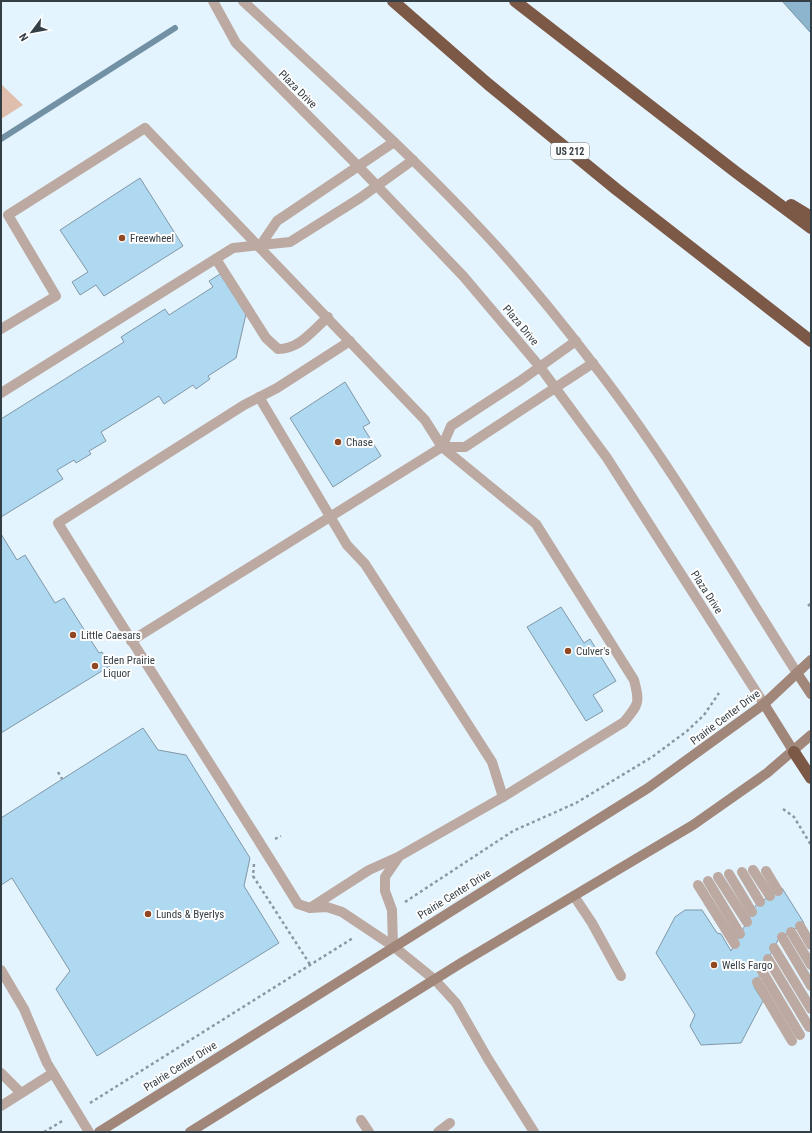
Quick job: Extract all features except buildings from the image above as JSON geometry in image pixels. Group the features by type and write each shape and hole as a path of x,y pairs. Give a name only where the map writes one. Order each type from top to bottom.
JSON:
{"highway":[{"name":"US 212","path":"393,1 488,84 616,189 754,295 811,334"},
{"path":"515,1 737,173 811,228"},
{"path":"737,173 811,217"},
{"path":"754,295 811,341"},
{"path":"794,752 811,778"}],"main road":[{"name":"Prairie Center Drive","path":"99,1132 393,946 648,788 764,704 811,660"},
{"path":"797,673 811,694"},
{"path":"764,704 794,752"},
{"path":"190,1132 435,980 693,825 767,773 794,752 811,735"}],"street":[{"name":"Plaza Drive","path":"213,1 236,43 359,166 464,277 540,367 607,458 764,704"},
{"path":"243,1 413,160 499,250 576,341 658,456 797,673"},
{"path":"1,330 56,296 4,217 145,128 260,246 425,420 442,447 536,524 634,680 639,699 635,709 624,722 503,797 398,857 370,870 310,908"},
{"path":"260,246 277,220 394,142"},
{"path":"1,393 233,248 290,242 413,160"},
{"path":"216,259 266,338 278,349 291,348 297,345 328,317"},
{"path":"350,341 277,388 237,409 58,523 298,904 310,908 327,907 342,912 393,946 435,980 456,1003 488,1059 534,1132"},
{"path":"442,447 451,426 540,367 576,341"},
{"path":"131,641 442,447 465,447 593,363"},
{"path":"259,397 347,545 370,571 492,762 503,797"},
{"path":"393,946 392,910 385,891 385,877 398,857"},
{"path":"753,870 774,894 766,872"},
{"path":"742,872 760,902"},
{"path":"730,874 752,912"},
{"path":"718,877 747,922"},
{"path":"708,881 740,934"},
{"path":"698,885 735,944"},
{"path":"574,896 592,923 621,976"},
{"path":"811,946 795,929 811,965"},
{"path":"782,937 811,986"},
{"path":"774,948 811,1009"},
{"path":"768,959 809,1027"},
{"path":"1,970 24,1009 47,1063 89,1132"},
{"path":"757,982 796,1038 762,971"},
{"path":"1,1106 53,1073"},
{"path":"3,1075 21,1093"},
{"path":"362,1120 369,1132"},
{"path":"438,1132 450,1124"}],"path":[{"path":"808,606 811,603"},
{"path":"58,772 62,779"},
{"path":"782,809 794,818 811,845"},
{"path":"255,861 253,876 311,966"}],"shaded area":[{"path":"1,84 23,105 1,119"}],"water":[{"path":"782,1 811,1 811,32 810,32"}],"waterway":[{"path":"1,139 175,28"}],"place":[{"name":"Freewheel","path":"122,238"},
{"name":"Chase","path":"338,442"},
{"name":"Little Caesars","path":"73,635"},
{"name":"Culver's","path":"568,651"},
{"name":"Eden Prairie Liquor","path":"95,666"},
{"name":"Lunds & Byerlys","path":"148,914"},
{"name":"Wells Fargo","path":"714,965"}]}
